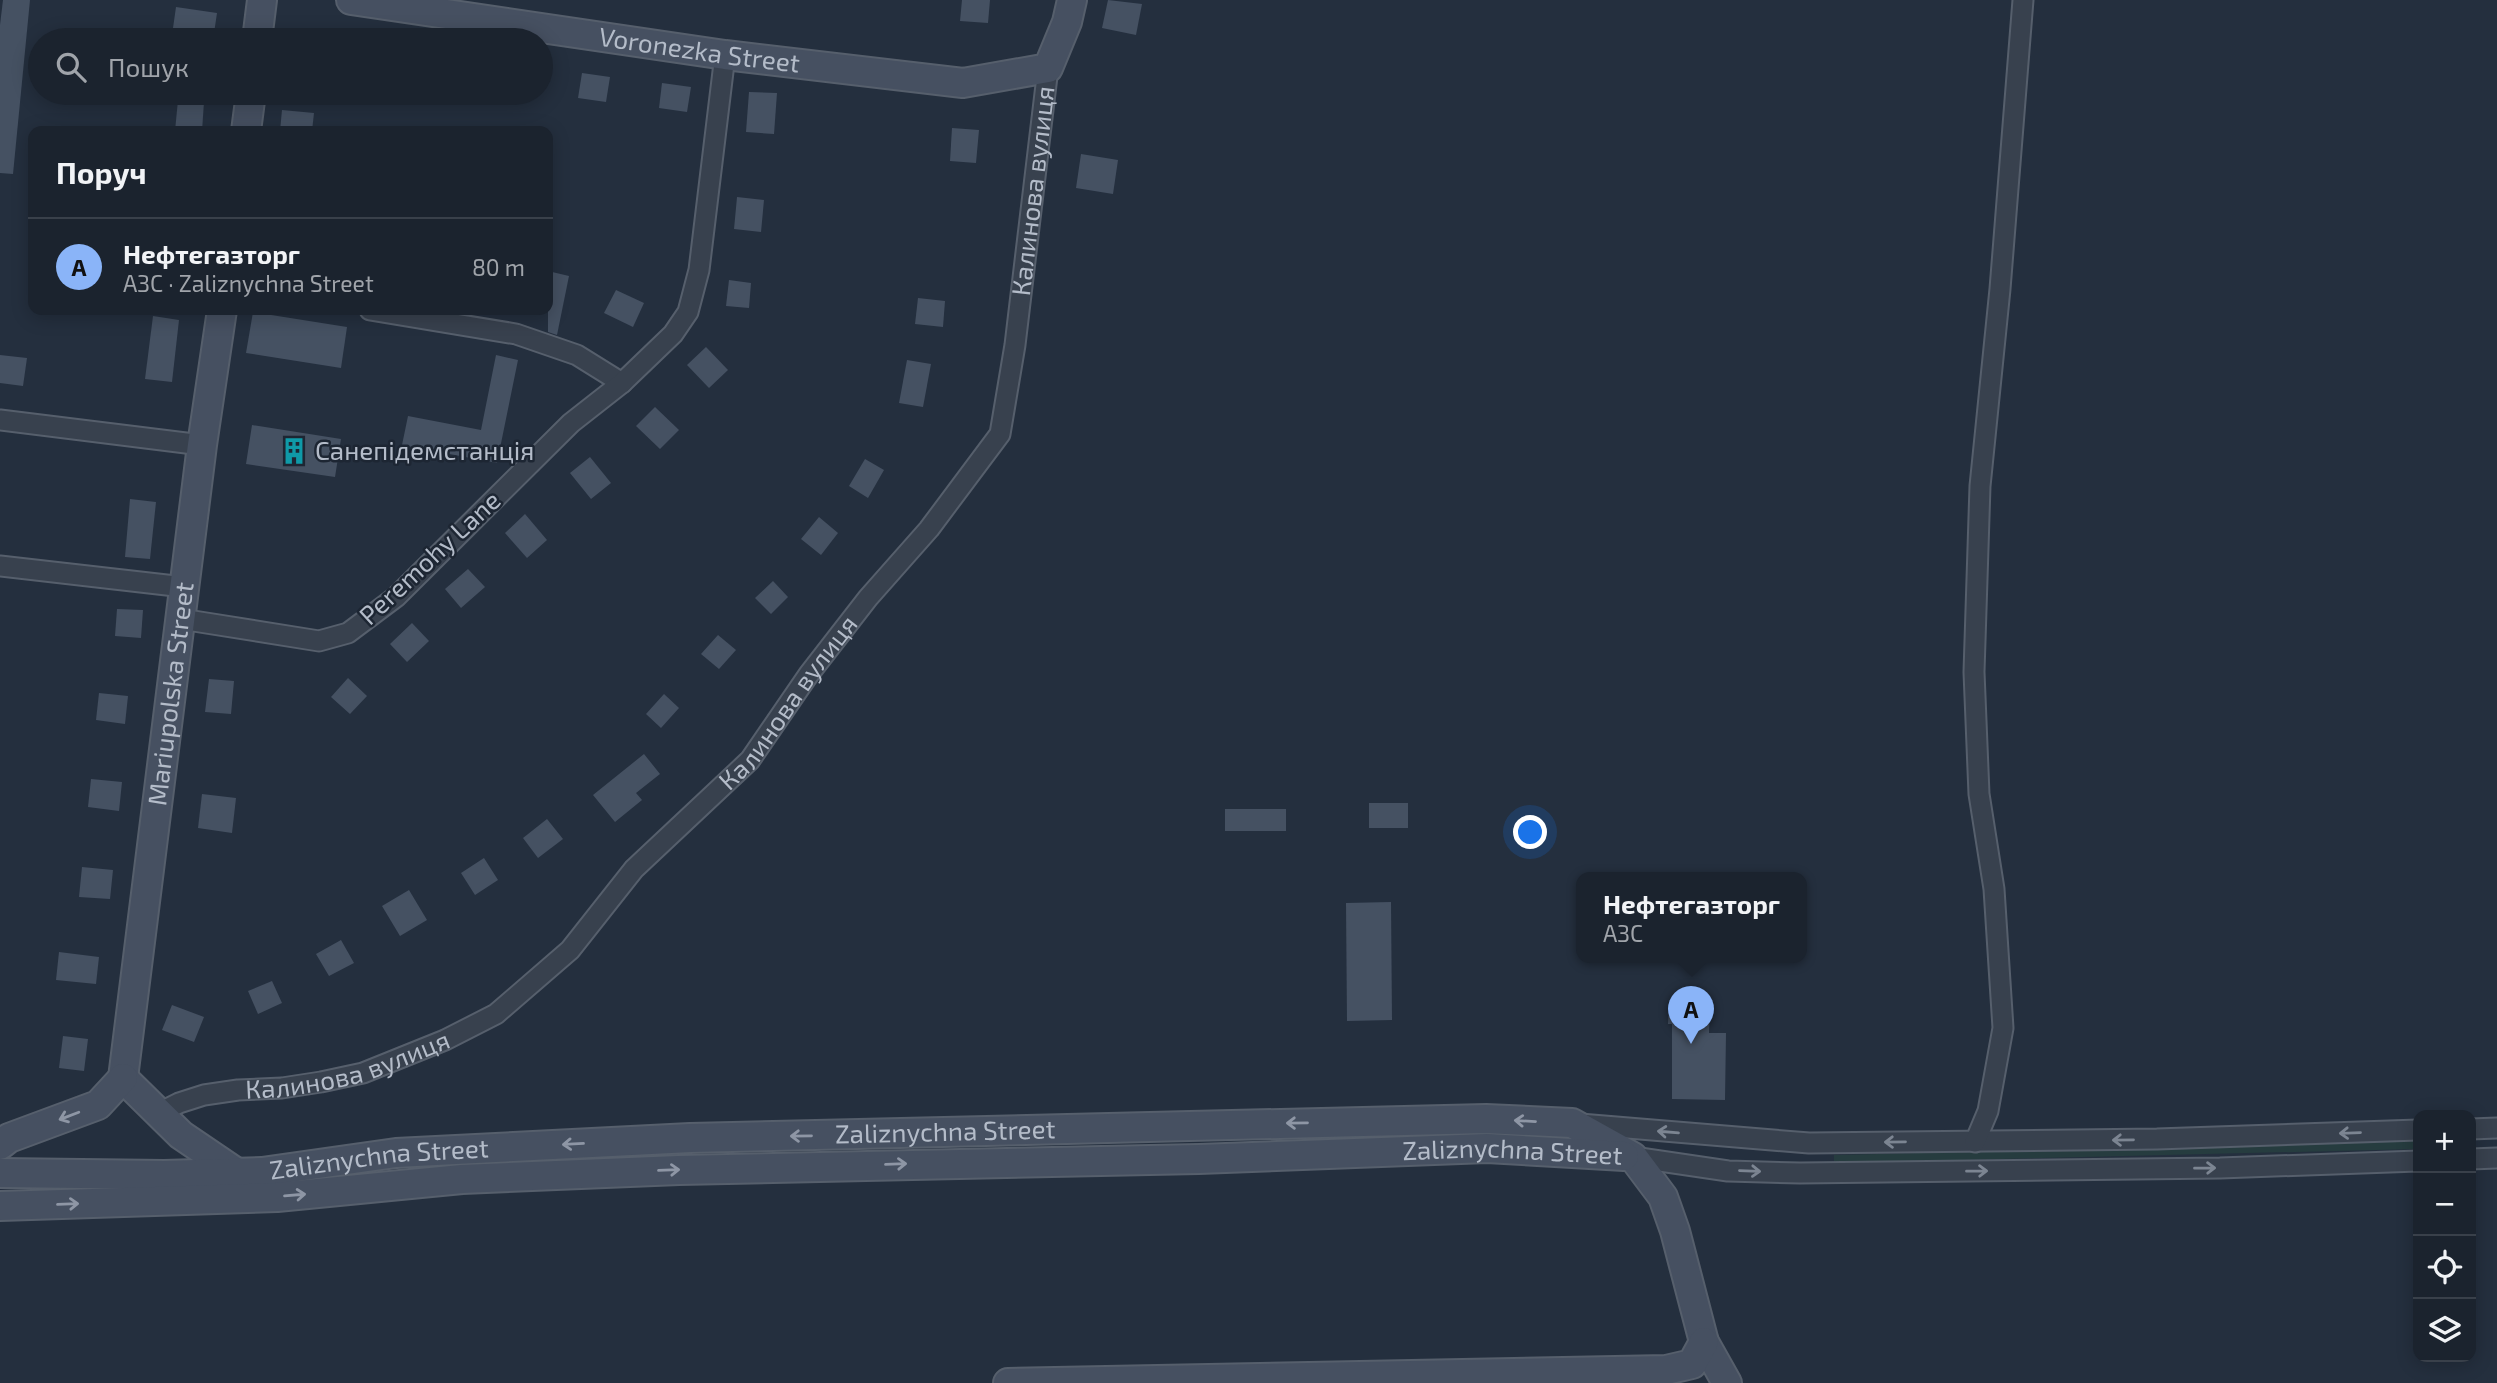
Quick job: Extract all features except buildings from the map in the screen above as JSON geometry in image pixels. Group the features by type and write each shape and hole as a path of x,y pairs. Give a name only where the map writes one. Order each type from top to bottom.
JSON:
{"main road":[{"path":"258,28 262,0"},
{"name":"Voronezka Street","path":"351,0 541,28"},
{"name":"Калинова вулиця","path":"1048,68 1067,22 1072,0"},
{"name":"Voronezka Street","path":"553,30 725,55 963,83 1048,68"},
{"path":"247,126 249,105"},
{"name":"Mariupolska Street","path":"123,1078 202,445 221,315"},
{"path":"0,1145 9,1138 99,1105 123,1078 181,1135 237,1173"},
{"name":"Zaliznychna Street","path":"0,1173 262,1172 397,1153 690,1138 1486,1119 1572,1123 1633,1157"},
{"name":"Zaliznychna Street","path":"0,1206 277,1197 462,1179 679,1170 1199,1159 1487,1148 1633,1157"},
{"path":"1633,1157 1663,1197 1675,1231 1704,1342 1727,1383"},
{"path":"1009,1383 1666,1370 1692,1364 1704,1342"}],"street":[{"path":"1975,1142 1988,1111 2003,1028 1994,889 1979,794 1974,672 1980,486 2000,289 2023,0"},
{"name":"Peremohy Lane","path":"181,619 319,641 348,634 397,597 571,423 622,383 673,334 688,312 699,270 725,55"},
{"name":"Калинова вулиця","path":"159,1113 204,1095 308,1084 363,1073 445,1040 496,1014 570,950 598,911 634,869 750,760 809,674 868,598 929,529 1000,434 1014,345 1048,68"},
{"path":"400,315 516,334 577,355 622,383"},
{"path":"0,419 202,445"},
{"path":"0,566 184,587"},
{"path":"1572,1123 1809,1143 2157,1139 2413,1130"},
{"path":"2476,1129 2497,1128"},
{"path":"1633,1157 1728,1171 1800,1173 2220,1168 2413,1161"},
{"path":"2476,1159 2497,1158"}],"green space":[{"path":"2413,1141 2413,1149 1834,1163 1834,1155"}],"place":[{"name":"Санепідемстанція","path":"294,451"},
{"name":"Нефтегазторг","path":"1691,1044"}]}
